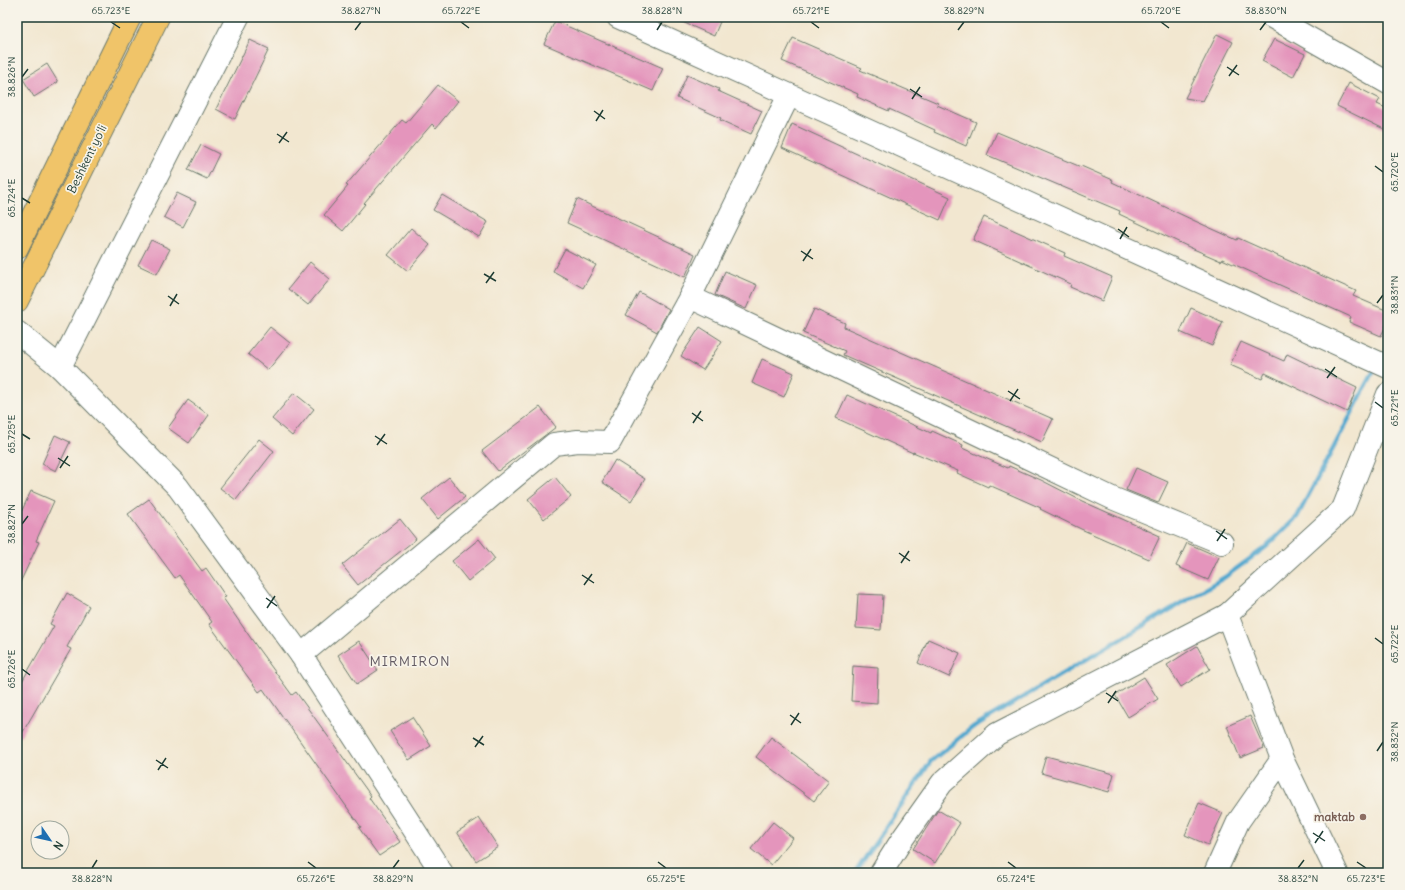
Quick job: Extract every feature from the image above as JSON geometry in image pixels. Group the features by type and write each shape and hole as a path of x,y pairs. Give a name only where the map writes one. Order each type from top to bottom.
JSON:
{"main road":[{"name":"Beshkent yoʻli","path":"17,248 130,17"},
{"name":"Beshkent yoʻli","path":"17,301 158,17"}],"street":[{"path":"60,367 238,17"},
{"path":"618,17 1388,367"},
{"path":"1272,17 1388,83"},
{"path":"302,655 554,444 578,441 610,442 690,297 789,95"},
{"path":"690,297 1112,498 1222,543"},
{"path":"17,332 60,367 178,487 302,655 442,873"},
{"path":"882,873 903,838 942,783 997,734 1227,615 1343,509 1388,394"},
{"path":"1227,615 1282,759 1337,873"},
{"path":"1215,873 1238,822 1282,759"}],"building":[{"path":"671,17 722,17 714,36"},
{"path":"555,21 663,68 653,91 544,44"},
{"path":"1217,34 1233,42 1203,101 1185,98"},
{"path":"793,38 862,68 860,70 938,103 937,105 976,122 966,146 934,132 935,130 889,109 889,111 857,97 858,94 782,61"},
{"path":"1274,39 1305,54 1293,77 1262,61"},
{"path":"250,40 269,49 235,119 216,109"},
{"path":"47,64 58,82 34,97 23,79"},
{"path":"687,75 719,89 718,91 762,111 751,134 720,120 721,118 677,98"},
{"path":"1349,83 1380,99 1377,104 1388,109 1388,131 1337,106"},
{"path":"438,85 458,101 436,128 432,124 364,203 365,204 343,231 324,215 348,186 346,185 402,120 406,123"},
{"path":"792,124 950,197 940,220 782,148"},
{"path":"997,132 1113,180 1112,182 1195,221 1237,240 1238,238 1356,291 1353,296 1388,311 1388,321 1381,336 1349,322 1351,317 1222,259 1221,261 1189,247 1119,214 1120,211 987,155"},
{"path":"201,145 219,154 207,179 188,170"},
{"path":"177,193 196,202 183,227 164,217"},
{"path":"442,195 488,222 479,237 433,210"},
{"path":"577,199 695,254 685,277 567,223"},
{"path":"984,217 1065,253 1064,256 1112,277 1102,301 1070,287 1071,284 973,240"},
{"path":"411,228 430,245 408,271 388,255"},
{"path":"151,240 170,249 157,274 138,265"},
{"path":"565,249 596,265 583,288 553,271"},
{"path":"310,262 330,279 308,305 288,289"},
{"path":"725,271 757,285 746,309 715,295"},
{"path":"639,292 669,309 657,332 626,315"},
{"path":"1191,308 1223,322 1212,346 1180,332"},
{"path":"814,309 845,323 844,327 1053,419 1042,442 843,355 845,351 803,333"},
{"path":"270,327 290,343 268,370 248,354"},
{"path":"700,327 722,341 703,370 681,356"},
{"path":"1241,342 1284,361 1287,354 1357,388 1347,412 1265,373 1262,379 1230,365"},
{"path":"762,359 794,373 784,397 752,383"},
{"path":"294,393 314,409 292,436 272,419"},
{"path":"847,395 931,433 932,431 963,445 962,448 1008,468 1009,466 1041,480 1082,501 1160,536 1149,559 1081,529 1040,509 1041,508 989,485 988,487 957,473 958,471 913,453 836,418"},
{"path":"188,400 209,415 189,443 168,428"},
{"path":"540,407 556,427 498,471 482,451"},
{"path":"55,435 70,442 56,471 42,464"},
{"path":"259,439 274,451 236,500 220,488"},
{"path":"615,460 645,479 631,501 602,482"},
{"path":"1136,468 1168,482 1158,503 1126,490"},
{"path":"449,477 465,497 438,519 422,499"},
{"path":"555,477 571,497 544,519 528,499"},
{"path":"31,491 54,501 36,541 39,542 17,589 17,521"},
{"path":"149,499 202,571 206,568 226,597 223,598 259,650 292,695 296,692 371,796 369,798 400,842 379,856 359,828 361,827 263,689 259,692 209,624 212,622 179,575 175,578 128,514"},
{"path":"400,519 416,539 358,585 342,565"},
{"path":"479,539 495,559 468,581 452,561"},
{"path":"1187,543 1219,557 1208,580 1176,566"},
{"path":"67,593 89,606 67,647 71,649 17,742 17,690 54,626 50,624"},
{"path":"858,594 883,595 881,630 856,628"},
{"path":"928,639 960,653 949,677 918,663"},
{"path":"359,641 378,670 357,684 338,655"},
{"path":"1197,646 1210,669 1181,687 1167,665"},
{"path":"853,666 878,668 877,703 851,701"},
{"path":"1144,677 1158,699 1128,717 1115,695"},
{"path":"1250,716 1264,748 1240,758 1227,726"},
{"path":"412,717 431,746 409,760 390,731"},
{"path":"771,737 829,781 814,801 756,757"},
{"path":"1046,756 1114,774 1109,792 1041,773"},
{"path":"1199,803 1223,813 1208,845 1185,835"},
{"path":"938,810 960,823 935,863 913,849"},
{"path":"479,818 498,847 476,861 457,832"},
{"path":"773,822 793,838 771,865 751,849"}],"waterway":[{"path":"855,873 931,761 973,727 1225,577 1266,547 1297,517 1374,371"}],"place":[{"name":"maktab","path":"1363,817"}],"district":[{"name":"MIRMIRON","path":"410,661"}]}
